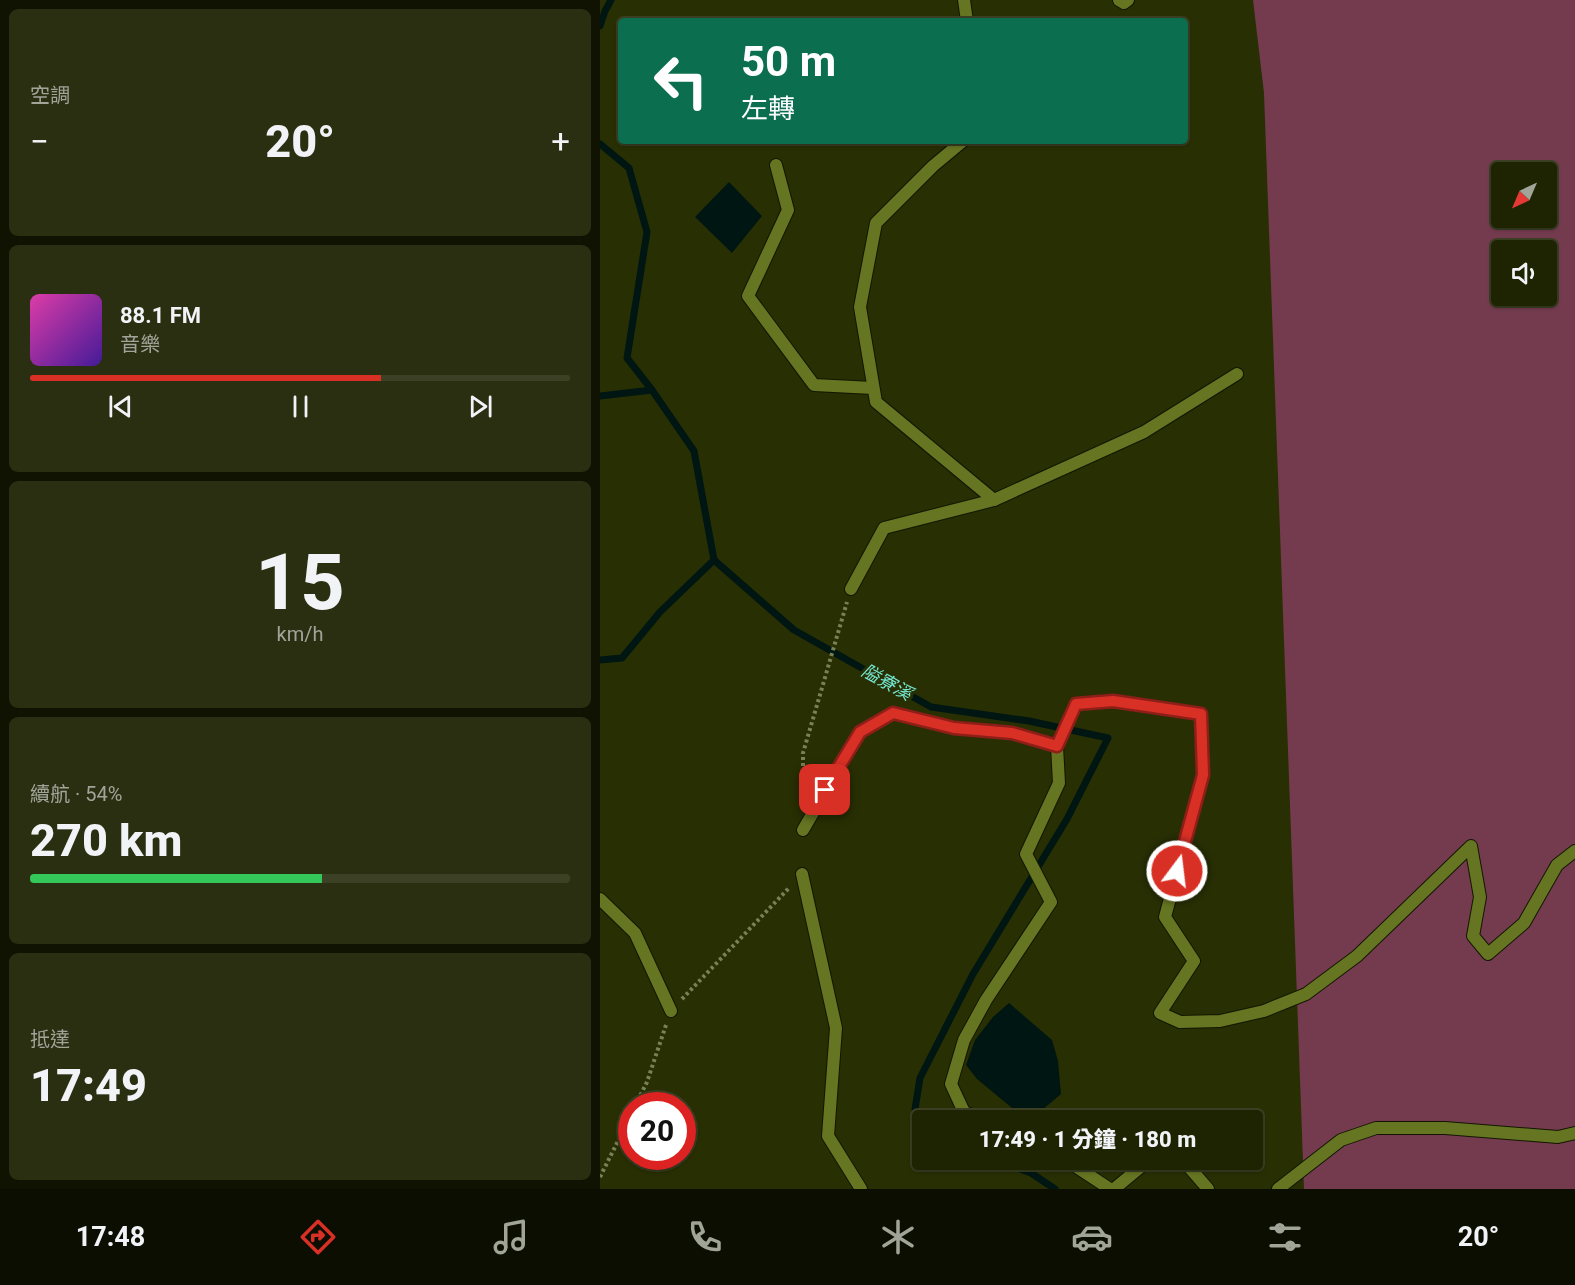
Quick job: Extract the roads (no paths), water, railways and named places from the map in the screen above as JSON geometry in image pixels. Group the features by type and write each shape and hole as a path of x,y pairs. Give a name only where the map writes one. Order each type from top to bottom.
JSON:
{"lane":[{"path":"964,0 967,18"},
{"path":"1119,0 1124,3 1128,0"},
{"path":"959,144 933,166 876,223 860,307 876,402 994,500"},
{"path":"776,165 788,210 748,296 814,385 873,388"},
{"path":"851,589 885,528 994,500 1144,432 1237,374"},
{"path":"963,1110 951,1084 964,1040 986,1000 1052,902 1026,854 1059,783 1057,745 1076,704 1113,701 1201,714 1203,775 1165,917 1194,961 1160,1013 1180,1022 1221,1021 1264,1011 1306,994 1357,956 1471,846 1479,897 1473,936 1488,954 1524,923 1557,865 1575,851"},
{"path":"802,830 860,732 893,713 954,728 1012,733 1057,745"},
{"path":"802,874 836,1028 828,1136 861,1189"},
{"path":"600,899 635,933 671,1011"},
{"path":"1278,1189 1341,1140 1376,1128 1445,1128 1558,1137 1575,1133"},
{"path":"1082,1170 1112,1189 1136,1170"},
{"path":"1192,1170 1208,1189"}],"waterway":[{"path":"600,26 611,0"},
{"path":"600,144 629,168 647,232 627,358 652,390"},
{"name":"隘寮溪","path":"600,396 652,390 694,451 714,560 794,630 931,707 1029,721 1108,738 1067,819 973,974 920,1078 916,1110"},
{"path":"600,660 622,658 660,612 714,560"},
{"name":"隘寮溪","path":"1023,1170 1055,1189"}]}
